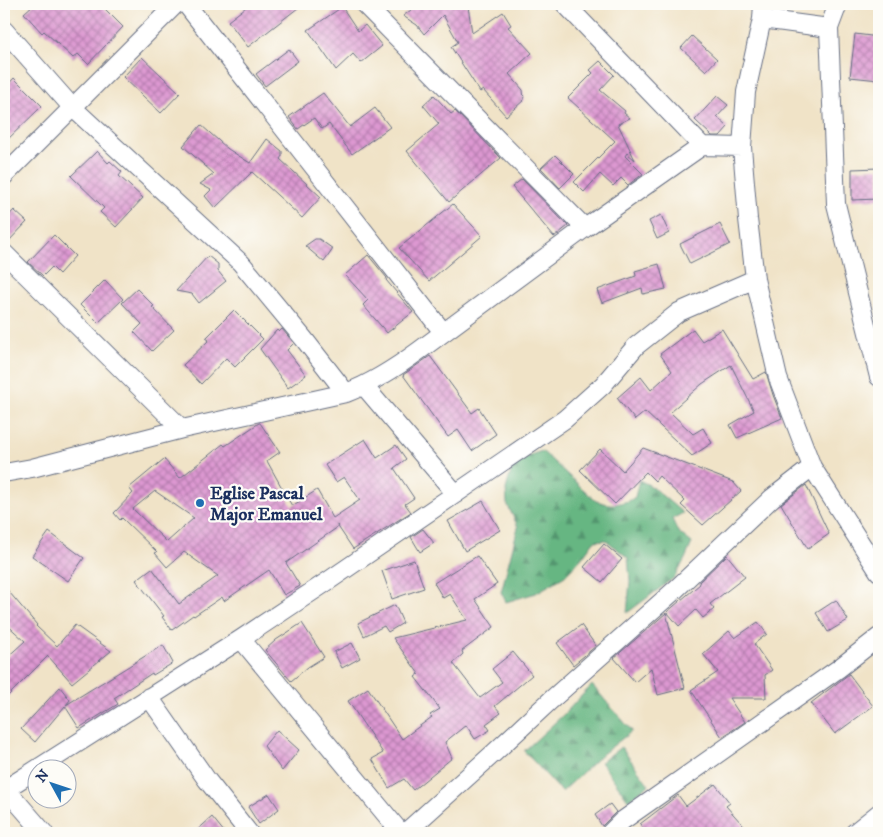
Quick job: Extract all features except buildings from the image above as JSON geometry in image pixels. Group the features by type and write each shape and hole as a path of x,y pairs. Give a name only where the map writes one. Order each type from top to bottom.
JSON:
{"street":[{"path":"4,176 176,4"},
{"path":"186,4 443,332"},
{"path":"364,4 585,228"},
{"path":"565,4 702,146"},
{"path":"838,4 829,28 836,204 879,377"},
{"path":"829,28 762,11 746,92 742,147 748,219 755,279 778,378 812,466 879,572"},
{"path":"4,30 72,107 241,263 346,393"},
{"path":"4,473 32,468 182,429 346,393 364,386 395,368 585,228 702,146 742,147"},
{"path":"4,254 182,429"},
{"path":"44,833 4,789 332,579 565,419 603,385 636,346 680,312 755,279"},
{"path":"364,386 456,494"},
{"path":"241,639 403,833 496,752 551,700 676,589 772,498 812,466"},
{"path":"610,833 622,821 838,669 879,636"},
{"path":"149,697 207,780 250,833"},
{"path":"854,833 879,813"}],"green space":[{"path":"542,451 596,501 612,505 629,501 635,497 639,480 651,486 683,513 672,519 678,532 692,543 675,577 627,613 630,581 628,558 606,540 594,541 565,576 536,593 506,602 501,592 518,527 507,504 506,489 512,468 530,455"},
{"path":"592,685 632,731 600,756 562,792 524,751"},
{"path":"621,747 649,785 628,800 601,762"}],"place":[{"name":"Eglise Pascal Major Emanuel","path":"200,503"}]}
